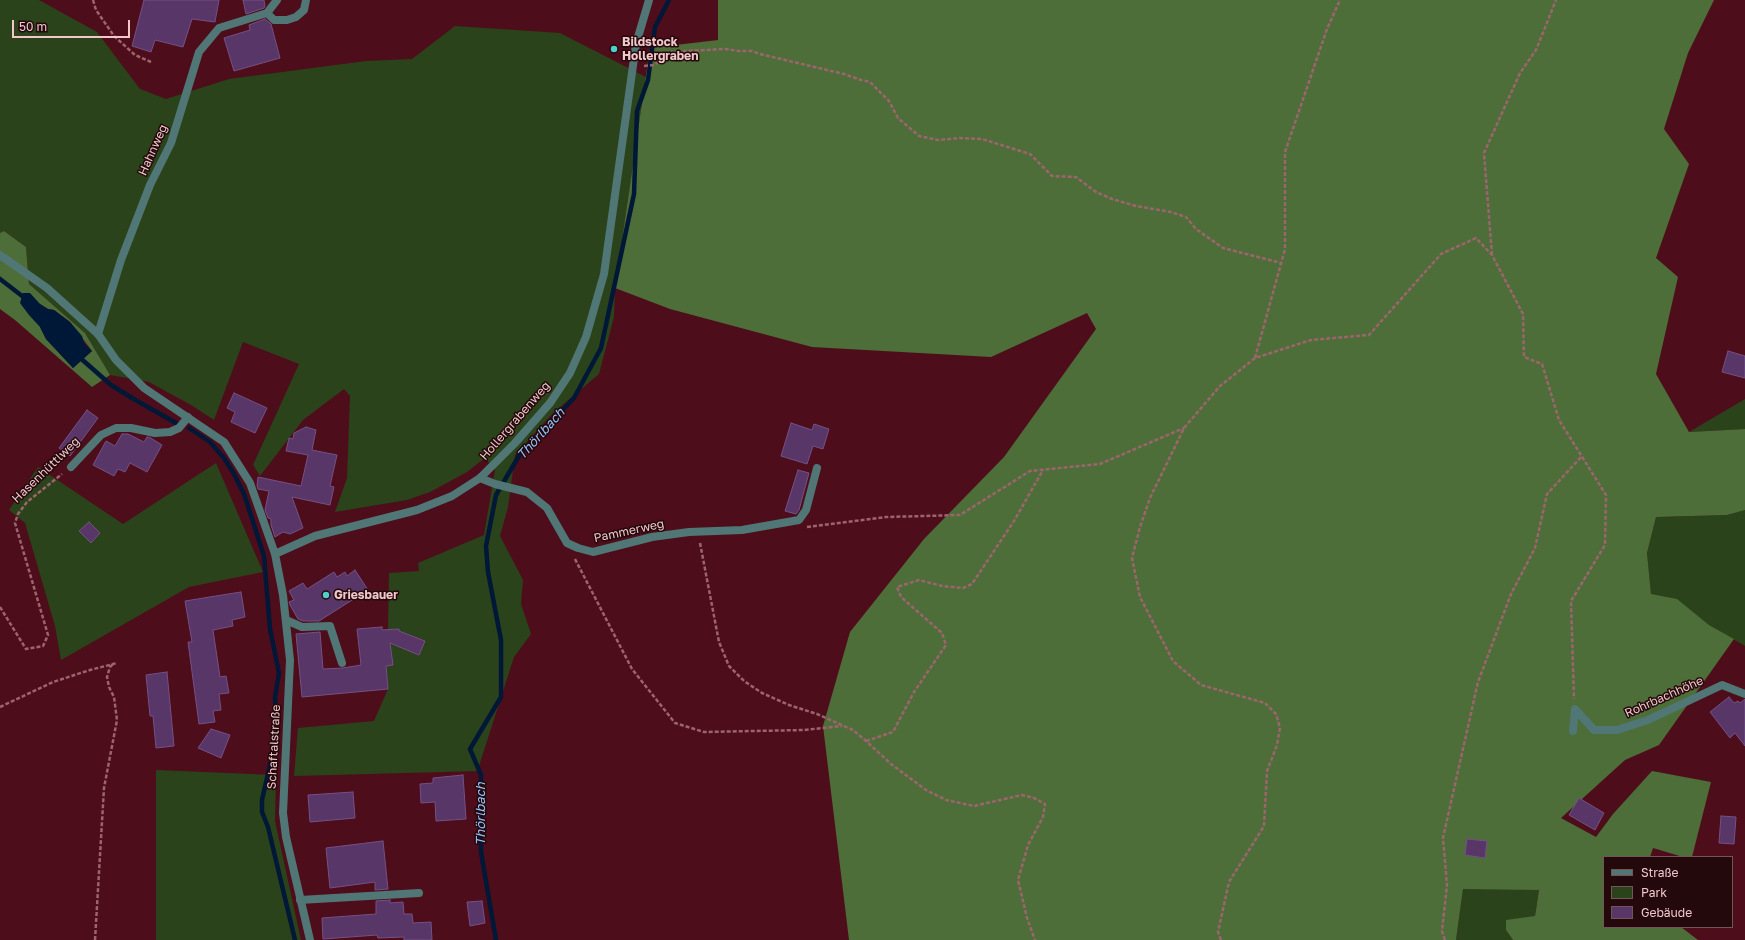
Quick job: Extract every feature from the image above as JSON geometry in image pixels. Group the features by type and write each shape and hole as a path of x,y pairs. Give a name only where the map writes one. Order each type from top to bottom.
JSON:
{"street":[{"path":"277,0 267,13 274,20 287,20 296,17 304,10 306,0"},
{"name":"Hollergrabenweg","path":"275,554 316,536 417,510 452,496 480,478 515,443 550,403 570,373 586,337 604,274 636,44 649,0"},
{"name":"Hahnweg","path":"98,334 121,260 150,184 171,143 199,52 219,28 267,13"},
{"name":"Schaftalstraße","path":"0,255 47,288 98,334 116,360 144,388 161,401 188,417 224,442 250,483 275,554 283,595 290,660 283,813 300,900 310,940"},
{"name":"Hasenhüttlweg","path":"71,467 101,435 116,428 131,428 155,433 170,432 179,428 188,417"},
{"name":"Pammerweg","path":"567,543 592,552 652,537 689,532 742,530 799,520 806,510 817,468"},
{"path":"480,478 495,484 527,492 548,508 567,543"},
{"path":"286,620 302,627 330,626 342,663"},
{"name":"Rohrbachhöhe","path":"1575,709 1594,730 1617,730 1648,720 1722,685 1745,694"},
{"path":"1573,731 1575,709"},
{"path":"300,900 419,893"}],"path":[{"path":"93,0 96,10 114,36 135,55 151,62"},
{"path":"1255,358 1285,249 1285,152 1327,29 1340,0"},
{"path":"1492,255 1484,153 1520,73 1536,50 1556,0"},
{"path":"645,66 654,65 661,60 685,51 725,49 752,51 870,82 888,101 898,118 919,136 938,140 960,138 982,139 1030,154 1052,176 1076,177 1096,192 1112,199 1136,206 1171,212 1186,217 1196,229 1223,248 1281,263"},
{"path":"1221,940 1218,932 1230,882 1264,826 1267,771 1277,745 1280,728 1276,714 1265,703 1201,685 1173,661 1140,597 1132,558 1140,527 1150,498 1184,428 1220,386 1255,358 1311,340 1369,335 1441,254 1476,238 1492,255 1523,314 1524,358 1542,364 1559,420 1606,495 1605,545 1571,601 1575,709"},
{"path":"803,528 886,517 960,515 1030,471 1100,464 1184,428"},
{"path":"1445,940 1442,931 1447,885 1443,838 1478,682 1511,594 1535,548 1547,494 1582,456"},
{"name":"Hasenhüttlweg","path":"0,607 26,649 43,646 48,635 15,523 18,514 27,502 71,467"},
{"path":"866,741 893,732 914,692 946,645 942,633 901,596 897,587 919,580 942,586 964,588 972,584 1014,521 1044,469"},
{"path":"689,532 700,542 719,642 729,666 744,681 762,693 789,705 817,714 853,730 891,764 926,790 946,800 974,806 1022,795 1034,798 1045,804 1043,817 1028,844 1018,880 1034,940"},
{"path":"567,543 632,669 675,723 704,732 804,730 843,726"},
{"path":"0,707 53,682 116,663 110,667 107,677 109,687 114,698 116,720 104,788 95,940"}],"green space":[{"path":"0,0 39,0 97,32 140,89 166,99 229,79 366,61 412,59 455,26 560,33 646,77 615,288 614,317 599,374 553,413 515,455 508,507 500,536 523,580 521,604 531,634 514,657 479,766 481,775 479,771 294,776 298,728 374,721 388,689 386,666 393,665 391,650 383,651 383,645 393,644 419,655 424,640 399,631 399,629 388,630 389,573 419,571 418,563 484,535 495,470 485,458 467,472 430,492 407,500 335,512 347,478 350,396 344,389 303,420 260,476 253,465 299,364 243,342 214,420 191,405 149,382 110,375 85,333 29,284 26,247 4,231 0,233"},
{"path":"718,0 1714,0 1688,53 1664,129 1689,164 1656,258 1678,277 1656,374 1689,432 1745,429 1745,510 1727,515 1656,517 1647,553 1651,594 1677,599 1709,625 1734,639 1659,745 1625,760 1561,818 1596,837 1613,814 1652,771 1711,782 1692,856 1680,856 1653,848 1650,856 1603,856 1603,928 1682,928 1698,940 1513,940 1506,930 1506,920 1535,916 1539,890 1463,889 1456,940 849,940 823,726 850,632 924,539 1004,457 1096,329 1087,313 991,357 812,347 670,309 615,288 650,48 718,40"},
{"path":"4,231 26,247 29,284 85,333 110,375 92,387 15,320 0,309 0,233","holes":["40,304 48,309 54,310 70,322 92,351 73,368 46,339 40,327"]},
{"path":"1745,399 1745,429 1689,432"},
{"path":"216,463 263,572 189,587 61,660 55,626 25,523 9,510 38,467 123,524"},
{"path":"1745,510 1745,646 1709,625 1677,600 1651,595 1647,553 1656,517 1727,515"},
{"path":"156,770 276,775 275,821 301,940 156,940"},
{"path":"1463,889 1539,889 1535,916 1506,930 1513,940 1456,940"}],"water":[{"path":"23,293 30,293 40,304 48,309 54,310 70,322 82,336 84,343 92,351 73,368 46,339 40,327 20,303"}],"building":[{"path":"144,0 219,0 215,22 192,19 183,47 155,40 151,52 132,46"},
{"path":"243,0 264,0 265,6 264,8 246,14"},
{"path":"265,19 271,24 280,58 234,71 224,38 250,30 249,25"},
{"path":"1728,351 1745,356 1745,378 1722,372"},
{"path":"234,393 267,408 255,433 231,422 235,412 227,408"},
{"path":"87,410 98,418 70,456 59,448"},
{"path":"791,423 812,430 814,424 829,429 823,449 813,446 807,464 781,456"},
{"path":"306,427 316,430 312,450 337,455 330,486 334,487 330,505 292,497 303,528 290,534 283,532 275,537 271,525 271,519 268,518 265,510 269,491 258,489 258,477 301,486 308,455 286,451 289,438 293,439 294,433"},
{"path":"122,434 128,434 144,442 147,437 149,437 162,445 147,472 130,463 125,472 118,469 114,476 93,465 106,441 115,446"},
{"path":"798,470 809,473 799,510 796,514 785,511"},
{"path":"89,522 100,533 91,543 79,531"},
{"name":"Griesbauer","path":"355,570 368,590 319,621 303,621 298,619 289,602 294,600 289,591 303,583 307,589 334,572 337,577 345,572 347,576"},
{"path":"241,592 245,617 232,620 233,626 213,630 220,677 226,676 229,693 219,694 221,710 213,711 215,722 199,724 188,642 192,642 185,601"},
{"path":"382,627 382,630 399,629 399,631 425,641 419,655 390,643 393,665 386,666 388,689 302,697 296,634 320,632 323,669 343,668 361,665 357,629"},
{"path":"167,672 174,746 156,748 153,716 150,716 146,675"},
{"path":"1729,697 1734,703 1738,701 1740,703 1745,699 1745,746 1735,733 1730,738 1710,712"},
{"path":"211,729 230,735 221,758 198,748"},
{"path":"463,775 466,819 436,821 435,802 421,803 420,784 433,783 433,778"},
{"path":"353,792 355,818 310,822 308,795"},
{"path":"1579,798 1604,813 1595,830 1569,815"},
{"path":"1721,816 1736,817 1734,844 1719,843"},
{"path":"1467,839 1487,841 1485,858 1465,855"},
{"path":"383,841 388,889 375,890 375,882 330,888 326,848"},
{"path":"390,900 390,903 403,902 404,914 412,914 413,923 431,922 432,940 404,940 404,937 378,938 377,935 323,939 322,918 376,914 376,901"},
{"path":"482,901 485,923 470,926 467,902"}],"waterway":[{"name":"Thörlbach","path":"496,940 481,852 481,775 470,749 501,697 501,640 488,572 486,546 496,495 520,454 574,398 601,348 634,194 637,111 648,80 655,27 669,0"},
{"path":"0,279 26,299"},
{"path":"78,356 111,385 176,423"},
{"path":"189,428 210,442 224,458 234,474 244,494 264,556 270,629 279,673 275,697 276,719 272,756 262,800 262,812 268,827 295,940"}],"place":[{"name":"Bildstock Hollergraben","path":"614,49"},
{"name":"Griesbauer","path":"326,595"}]}
